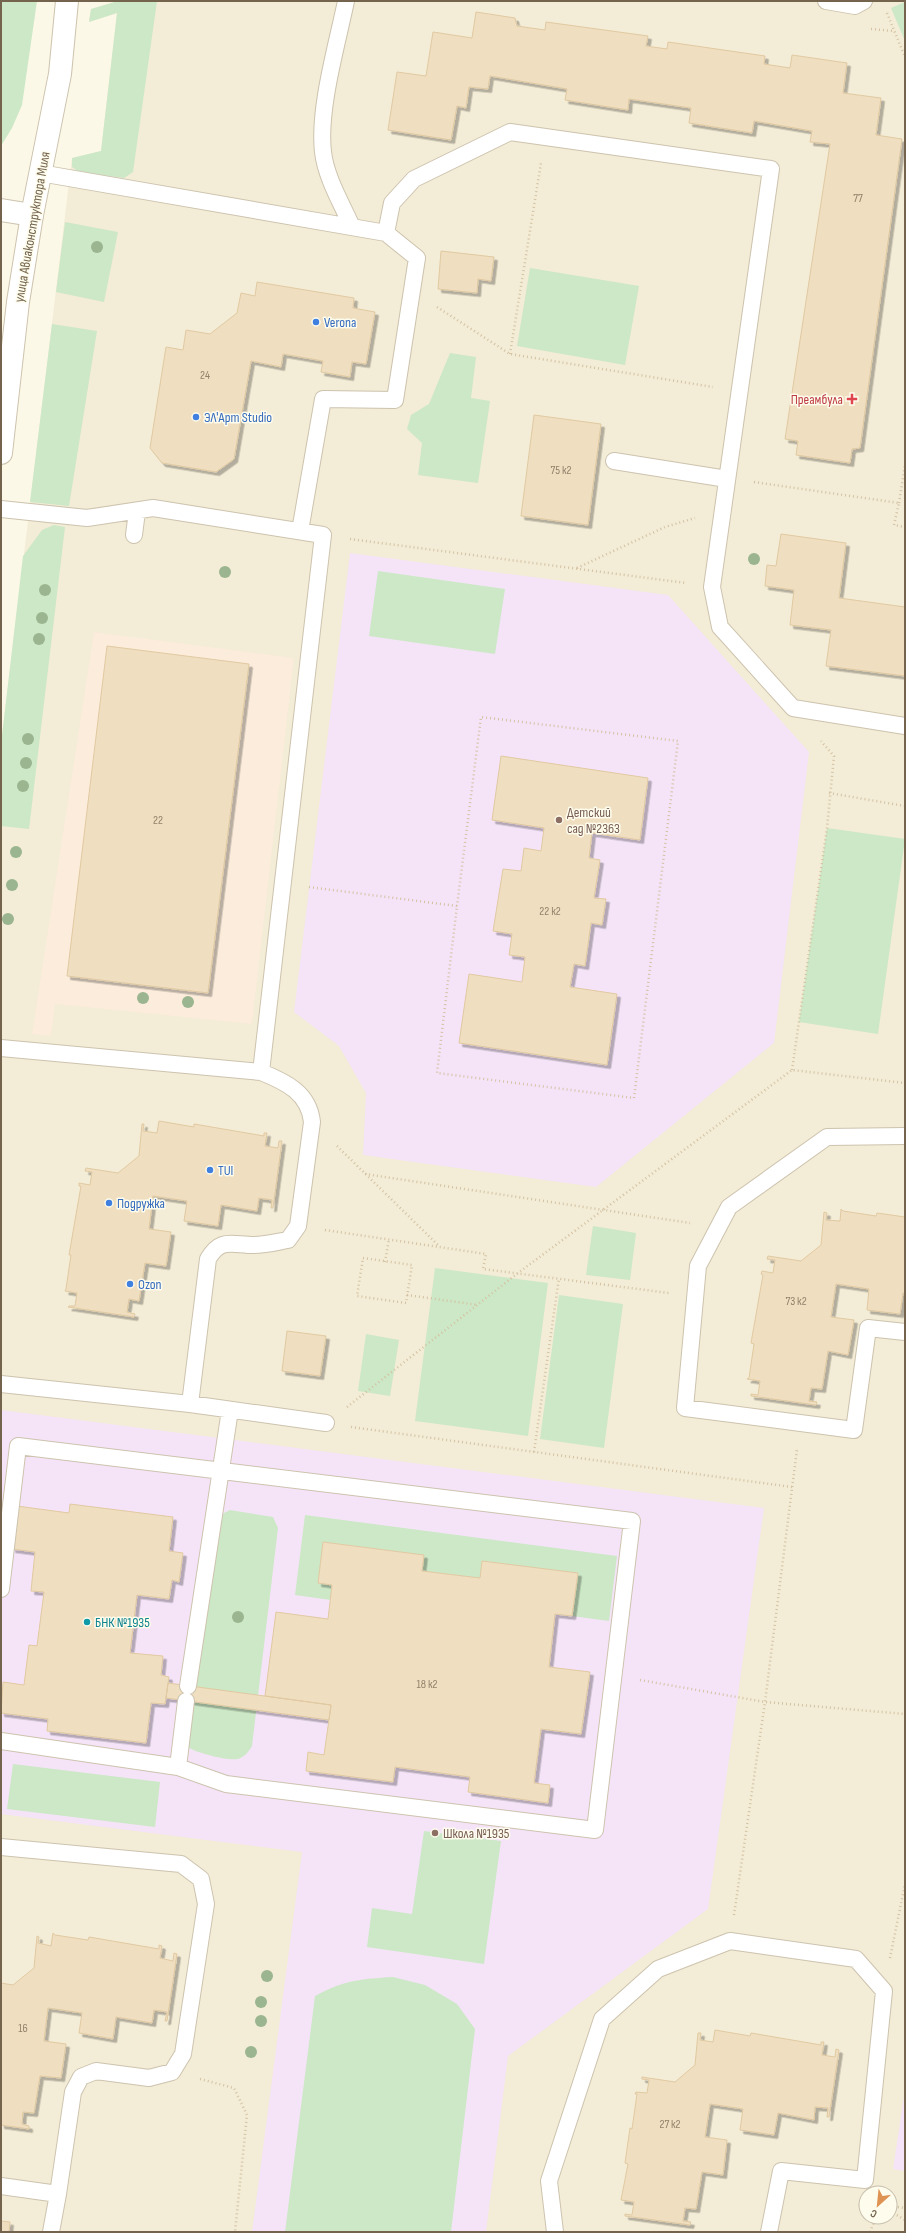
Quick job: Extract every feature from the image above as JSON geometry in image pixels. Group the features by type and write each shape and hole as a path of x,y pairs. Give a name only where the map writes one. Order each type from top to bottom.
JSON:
{"street":[{"name":"улица Авиаконструктора Миля","path":"1,453 18,302 32,215 60,74 67,1"},
{"path":"1,210 32,215"}],"lane":[{"path":"346,1 323,116 323,153 331,179 352,227"},
{"path":"826,1 855,6 864,1"},
{"path":"386,232 392,203 414,179 510,132 771,169 712,587 720,627 793,708 905,726"},
{"path":"40,173 386,232 417,258 395,400 323,399 300,531"},
{"path":"614,461 727,479"},
{"path":"1,509 87,518 153,508 323,535 262,1072"},
{"path":"134,535 137,511"},
{"path":"1,1048 262,1072 286,1082 302,1096 311,1111 312,1122 298,1226 288,1240 255,1245 225,1243 215,1248 208,1259 190,1404"},
{"path":"905,1136 827,1137 729,1207 698,1266 685,1408 854,1430 868,1328 905,1332"},
{"path":"1,1384 190,1404 326,1423"},
{"path":"178,1767 187,1694 230,1410"},
{"path":"1,1589 18,1446 632,1521 595,1830 226,1784 178,1767 1,1741"},
{"path":"1,1847 181,1864 201,1879 206,1904 183,2054 172,2072 149,2078 96,2071 81,2077 73,2092 51,2232"},
{"path":"555,2232 549,2181 602,2019 658,1969 730,1941 856,1959 884,1991 865,2180 781,2171 770,2232"},
{"path":"1,2186 58,2194"}],"path":[{"path":"885,8 905,57"},
{"path":"510,354 546,137"},
{"path":"412,290 510,354 740,391"},
{"path":"905,465 894,525 905,527"},
{"path":"749,482 899,503"},
{"path":"576,569 665,527 723,511"},
{"path":"323,535 712,587"},
{"path":"792,1070 827,828 829,793 834,756 793,708"},
{"path":"481,716 678,741 634,1098 437,1073 457,906 481,716"},
{"path":"829,793 905,806"},
{"path":"283,884 457,906"},
{"path":"326,1423 518,1273 792,1070 905,1082"},
{"path":"312,1122 439,1247"},
{"path":"365,1174 718,1227"},
{"path":"298,1226 486,1254 483,1269 695,1296"},
{"path":"385,1262 388,1239"},
{"path":"363,1258 412,1265 407,1295 406,1302 357,1296 363,1258"},
{"path":"534,1452 559,1278"},
{"path":"407,1295 478,1305"},
{"path":"730,1941 765,1702 800,1422"},
{"path":"326,1423 792,1487"},
{"path":"613,1676 765,1702 905,1714"},
{"path":"884,1991 905,1884"},
{"path":"172,2072 234,2088 247,2115 235,2232"}],"shaded area":[{"path":"118,1 905,1 905,2232 1,2232 1,744 72,158 101,151 117,13 89,22 91,9"},
{"name":"Детский сад №2363","path":"350,553 668,595 809,752 774,1043 596,1187 363,1155 366,1093 339,1046 294,1012"},
{"path":"94,632 294,658 252,1024 55,1004 51,1036 32,1034"},
{"name":"Школа №1935","path":"1,1410 764,1508 708,1909 508,2056 486,2232 252,2232 302,1852 1,1814"},
{"path":"905,2090 905,2171 893,2169"}],"green space":[{"path":"1,1 37,1 22,105 12,128 1,146"},
{"path":"118,1 157,1 133,172 124,178 79,172 72,167 72,158 101,151 117,13 89,22 91,9"},
{"path":"905,2 905,41 891,8"},
{"path":"65,222 118,232 104,302 56,292"},
{"path":"530,268 639,286 625,365 517,346"},
{"path":"52,324 97,331 69,506 30,502"},
{"path":"450,353 476,357 471,398 490,401 478,483 418,475 422,443 407,429 411,415 429,404"},
{"path":"54,525 65,527 29,829 1,826 1,744 23,556 42,530"},
{"path":"378,571 505,589 495,654 369,636"},
{"path":"827,828 905,839 878,1034 799,1022"},
{"path":"593,1226 636,1233 630,1280 586,1275"},
{"path":"435,1268 548,1283 528,1436 415,1421"},
{"path":"559,1295 623,1304 604,1448 540,1439"},
{"path":"366,1334 399,1340 390,1396 358,1391"},
{"path":"230,1510 273,1517 278,1528 252,1746 243,1757 238,1759 227,1759 213,1756 189,1748 189,1738 220,1520 224,1513"},
{"path":"305,1515 617,1556 609,1621 572,1616 577,1573 483,1561 480,1578 422,1571 423,1555 324,1542 318,1583 332,1585 331,1600 295,1595"},
{"path":"13,1764 160,1782 155,1827 7,1809"},
{"path":"424,1831 501,1841 484,1964 367,1947 372,1908 412,1914"},
{"path":"393,1977 425,1985 457,2004 475,2029 451,2232 285,2232 315,1996 344,1983"}],"building":[{"path":"476,12 515,18 517,26 545,30 546,22 648,36 646,46 667,49 668,42 765,56 764,64 790,68 792,55 847,63 843,93 881,98 876,135 902,139 860,448 852,449 850,463 796,455 798,441 785,439 830,144 810,142 812,131 754,121 752,133 689,123 691,108 629,99 628,110 565,100 567,89 490,76 488,89 469,87 466,108 457,106 451,140 388,130 397,72 426,76 433,32 472,38"},
{"path":"441,251 494,257 491,281 478,279 477,293 438,289"},
{"path":"257,282 354,298 353,308 375,312 366,364 352,362 350,377 321,372 323,361 283,354 281,367 251,361 234,459 216,472 162,463 150,448 166,347 183,350 186,330 210,334 237,313 241,293 255,296"},
{"path":"534,415 601,424 588,525 521,516"},
{"path":"781,534 846,543 839,598 905,607 905,676 826,666 831,630 790,625 794,590 765,586 767,565 776,566"},
{"path":"107,646 249,664 208,993 67,976"},
{"path":"501,756 648,778 640,840 592,833 589,858 600,860 594,898 606,899 602,925 591,923 585,966 574,964 570,987 617,994 607,1065 459,1043 469,974 522,982 525,957 509,955 512,934 493,931 503,869 521,871 524,848 541,851 544,828 492,820"},
{"path":"159,1121 194,1127 194,1124 264,1136 264,1133 267,1133 265,1146 278,1148 279,1141 282,1141 273,1208 271,1208 272,1200 259,1198 257,1211 221,1205 218,1226 184,1221 187,1201 153,1196 149,1229 171,1232 166,1266 145,1263 139,1301 129,1299 127,1312 135,1314 134,1317 68,1307 75,1306 77,1293 65,1291 71,1255 69,1255 81,1186 79,1186 79,1183 90,1185 92,1172 85,1171 86,1168 118,1173 139,1156 142,1124 144,1124 143,1131 157,1133"},
{"path":"841,1209 843,1211 876,1216 877,1213 905,1217 905,1293 903,1293 900,1314 867,1310 869,1289 836,1284 831,1317 854,1320 848,1355 828,1351 822,1389 811,1388 809,1401 817,1402 816,1405 751,1396 751,1394 758,1395 760,1381 747,1379 749,1378 754,1344 751,1343 763,1275 761,1274 762,1271 773,1273 775,1260 767,1259 768,1256 801,1261 821,1245 824,1212 827,1213 826,1220 840,1221"},
{"path":"287,1331 326,1336 320,1376 282,1371"},
{"name":"БНК №1935","path":"70,1504 173,1517 169,1551 183,1553 179,1582 172,1580 169,1599 137,1595 130,1653 163,1656 161,1675 169,1677 165,1704 151,1703 146,1743 47,1731 48,1719 1,1713 3,1682 24,1685 29,1645 37,1646 44,1592 31,1591 35,1552 12,1549 17,1506 69,1513"},
{"path":"323,1542 424,1555 422,1571 480,1578 482,1561 578,1573 572,1616 555,1614 549,1667 590,1672 581,1734 541,1729 534,1783 550,1785 548,1803 468,1792 470,1777 395,1767 393,1782 306,1771 308,1752 324,1755 331,1705 265,1696 276,1612 328,1619 332,1585 318,1583"},
{"path":"168,1683 331,1705 329,1720 166,1698"},
{"path":"53,1933 55,1935 88,1940 89,1937 159,1949 159,1945 162,1946 160,1958 173,1961 174,1953 177,1954 167,2021 165,2021 167,2012 154,2010 152,2023 116,2017 113,2039 79,2033 82,2013 48,2008 44,2041 66,2044 61,2078 40,2076 34,2113 23,2112 22,2124 29,2126 29,2129 1,2125 1,1983 13,1985 34,1968 37,1936 39,1937 38,1943 51,1946"},
{"path":"715,2030 750,2036 751,2033 821,2045 821,2042 824,2042 822,2055 835,2057 836,2049 839,2050 829,2117 827,2117 828,2108 815,2107 814,2120 778,2113 774,2135 740,2130 743,2109 710,2104 705,2137 727,2140 723,2175 702,2172 696,2209 685,2208 683,2221 691,2222 690,2225 625,2216 625,2214 632,2215 634,2202 621,2200 628,2164 625,2163 630,2128 632,2129 637,2094 635,2094 636,2092 647,2093 649,2080 642,2079 642,2077 675,2082 695,2065 698,2033 701,2033 700,2040 713,2042"},
{"path":"1,2221 10,2222 9,2232 1,2232"}],"place":[{"name":"Verona","path":"316,322"},
{"name":"Преамбула","path":"852,399"},
{"name":"ЭЛ'Арт Studio","path":"196,417"},
{"name":"Детский сад №2363","path":"559,820"},
{"name":"TUI","path":"210,1170"},
{"name":"Подружка","path":"109,1203"},
{"name":"Ozon","path":"130,1284"},
{"name":"БНК №1935","path":"87,1622"},
{"name":"Школа №1935","path":"435,1833"}]}
